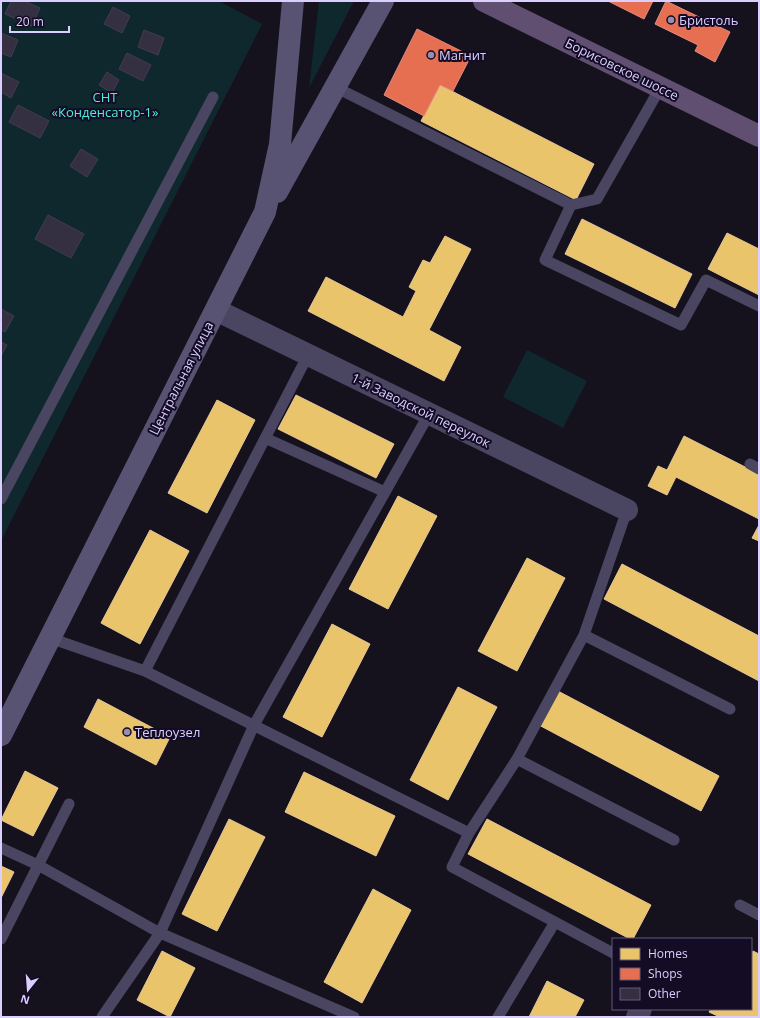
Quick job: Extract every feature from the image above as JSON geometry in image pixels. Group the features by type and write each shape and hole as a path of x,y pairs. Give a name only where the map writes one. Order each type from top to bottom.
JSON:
{"main road":[{"name":"Борисовское шоссе","path":"484,1 759,136"}],"street":[{"name":"Центральная улица","path":"2,731 265,212 280,144 293,1"},
{"path":"265,212 383,1"},
{"name":"1-й Заводской переулок","path":"216,310 627,510"}],"lane":[{"path":"335,87 571,205 597,199 660,88"},
{"path":"1,499 213,97"},
{"path":"571,205 545,260 681,326 706,280 759,306"},
{"path":"145,671 308,355"},
{"path":"102,1017 160,933 254,725 429,414"},
{"path":"265,438 385,492"},
{"path":"612,952 452,867 469,833 517,759 584,635 627,510"},
{"path":"584,635 730,709"},
{"path":"50,638 145,671 469,833"},
{"path":"517,759 674,840"},
{"path":"1,939 68,804"},
{"path":"1,848 38,865 160,933 354,1017"},
{"path":"740,905 759,915"},
{"path":"498,1017 555,922"}],"green space":[{"name":"СНТ «Конденсатор-1»","path":"1,1 219,1 262,24 1,541"},
{"path":"319,1 354,1 309,88"},
{"path":"527,350 587,381 563,428 503,397"}],"building: Homes":[{"path":"440,85 594,164 576,200 421,121"},
{"path":"582,219 692,274 675,308 565,254"},
{"path":"727,233 759,249 759,295 708,269"},
{"path":"445,236 471,249 429,330 461,347 444,381 308,311 326,277 403,317 416,291 409,287 423,260 430,263"},
{"path":"296,395 394,444 376,478 278,429"},
{"path":"217,400 255,420 207,513 168,493"},
{"path":"684,436 759,474 759,519 676,477 667,495 648,486 658,466 667,470"},
{"path":"398,496 437,516 388,609 349,589"},
{"path":"759,525 759,541 752,538"},
{"path":"150,530 189,551 140,644 101,623"},
{"path":"527,558 565,578 517,671 478,651"},
{"path":"622,564 759,636 759,681 604,599"},
{"path":"332,624 370,644 322,737 283,717"},
{"path":"458,687 497,707 448,800 410,780"},
{"path":"556,690 719,776 701,811 537,724"},
{"name":"Теплоузел","path":"98,699 170,737 156,765 84,727"},
{"path":"25,771 58,788 33,836 1,820"},
{"path":"304,772 395,816 376,856 285,812"},
{"path":"229,819 265,837 217,931 182,914"},
{"path":"487,819 651,905 634,938 628,938 468,854"},
{"path":"1,866 14,872 1,898"},
{"path":"373,889 411,910 362,1003 324,982"},
{"path":"162,951 195,968 170,1017 137,1000"},
{"path":"753,951 759,954 759,1017 720,1017 709,1012 710,1010 752,1010"},
{"path":"547,981 584,1000 575,1017 529,1017"}],"building: Shops":[{"path":"608,1 653,1 644,19"},
{"path":"666,1 730,32 715,62 695,51 698,45 655,24"},
{"path":"417,29 471,56 453,91 440,85 424,116 384,95"}],"building: Other":[{"path":"11,1 24,1 40,8 32,26 5,14"},
{"path":"113,7 130,16 122,33 104,24"},
{"path":"144,30 164,38 158,55 138,47"},
{"path":"1,33 18,40 11,57 1,53"},
{"path":"127,53 151,65 143,81 119,69"},
{"path":"107,72 119,80 112,93 99,85"},
{"path":"1,73 19,82 11,98 1,92"},
{"path":"18,105 49,121 40,138 9,122"},
{"path":"81,149 98,159 87,177 70,166"},
{"path":"48,215 84,234 71,258 35,239"},
{"path":"1,309 14,316 5,332 1,330"},
{"path":"1,342 7,345 1,356"}],"place":[{"name":"Бристоль","path":"671,20"},
{"name":"Магнит","path":"431,55"},
{"name":"Теплоузел","path":"127,732"}]}
